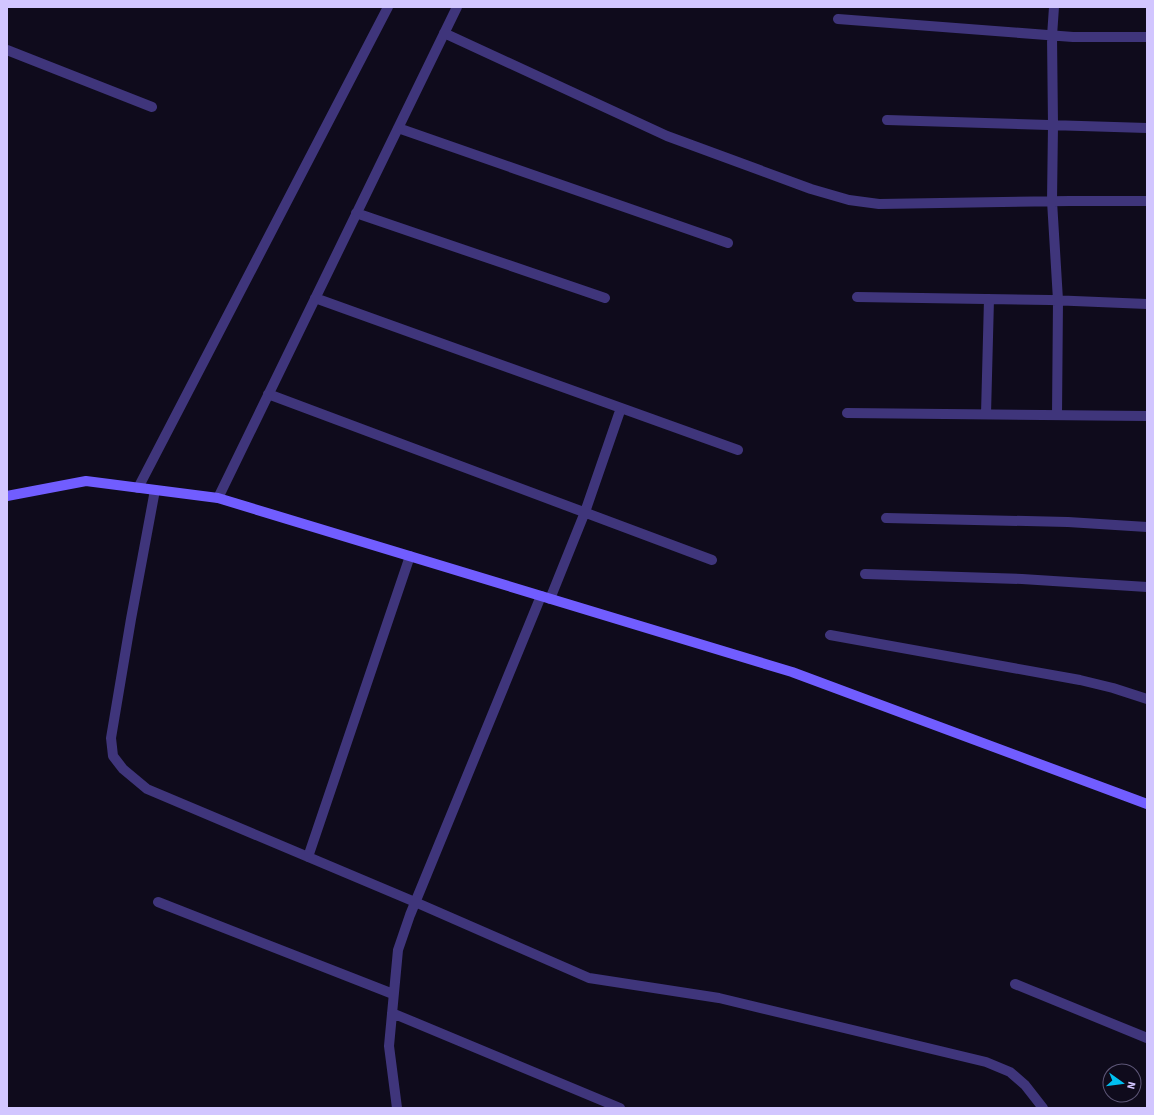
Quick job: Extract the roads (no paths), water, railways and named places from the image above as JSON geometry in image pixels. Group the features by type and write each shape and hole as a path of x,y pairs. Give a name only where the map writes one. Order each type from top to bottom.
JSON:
{"main road":[{"path":"7,496 86,481 218,498 792,672 1147,804"}],"street":[{"path":"138,488 388,7"},
{"path":"218,498 457,7"},
{"path":"1054,7 1052,36 1054,125 1052,201 1058,300 1057,415"},
{"path":"838,19 1052,36 1147,37"},
{"path":"444,33 648,128 811,189 849,200 879,204 1147,201"},
{"path":"7,50 152,107"},
{"path":"887,120 1147,128"},
{"path":"398,128 728,243"},
{"path":"356,213 605,298"},
{"path":"857,297 1058,300 1147,304"},
{"path":"315,298 738,450"},
{"path":"986,414 989,299"},
{"path":"268,394 712,560"},
{"path":"397,1108 389,1046 398,950 415,902 546,597 585,512 621,408"},
{"path":"847,413 1147,416"},
{"path":"156,490 131,619 111,738 113,756 123,769 147,789 415,902 589,978 719,998 986,1062 1010,1072 1025,1085 1043,1108"},
{"path":"886,518 1068,522 1147,528"},
{"path":"308,857 410,556"},
{"path":"865,574 1022,579 1147,587"},
{"path":"830,635 1080,680 1113,688 1147,699"},
{"path":"158,902 393,994"},
{"path":"1015,984 1147,1038"},
{"path":"392,1013 620,1108"}]}
